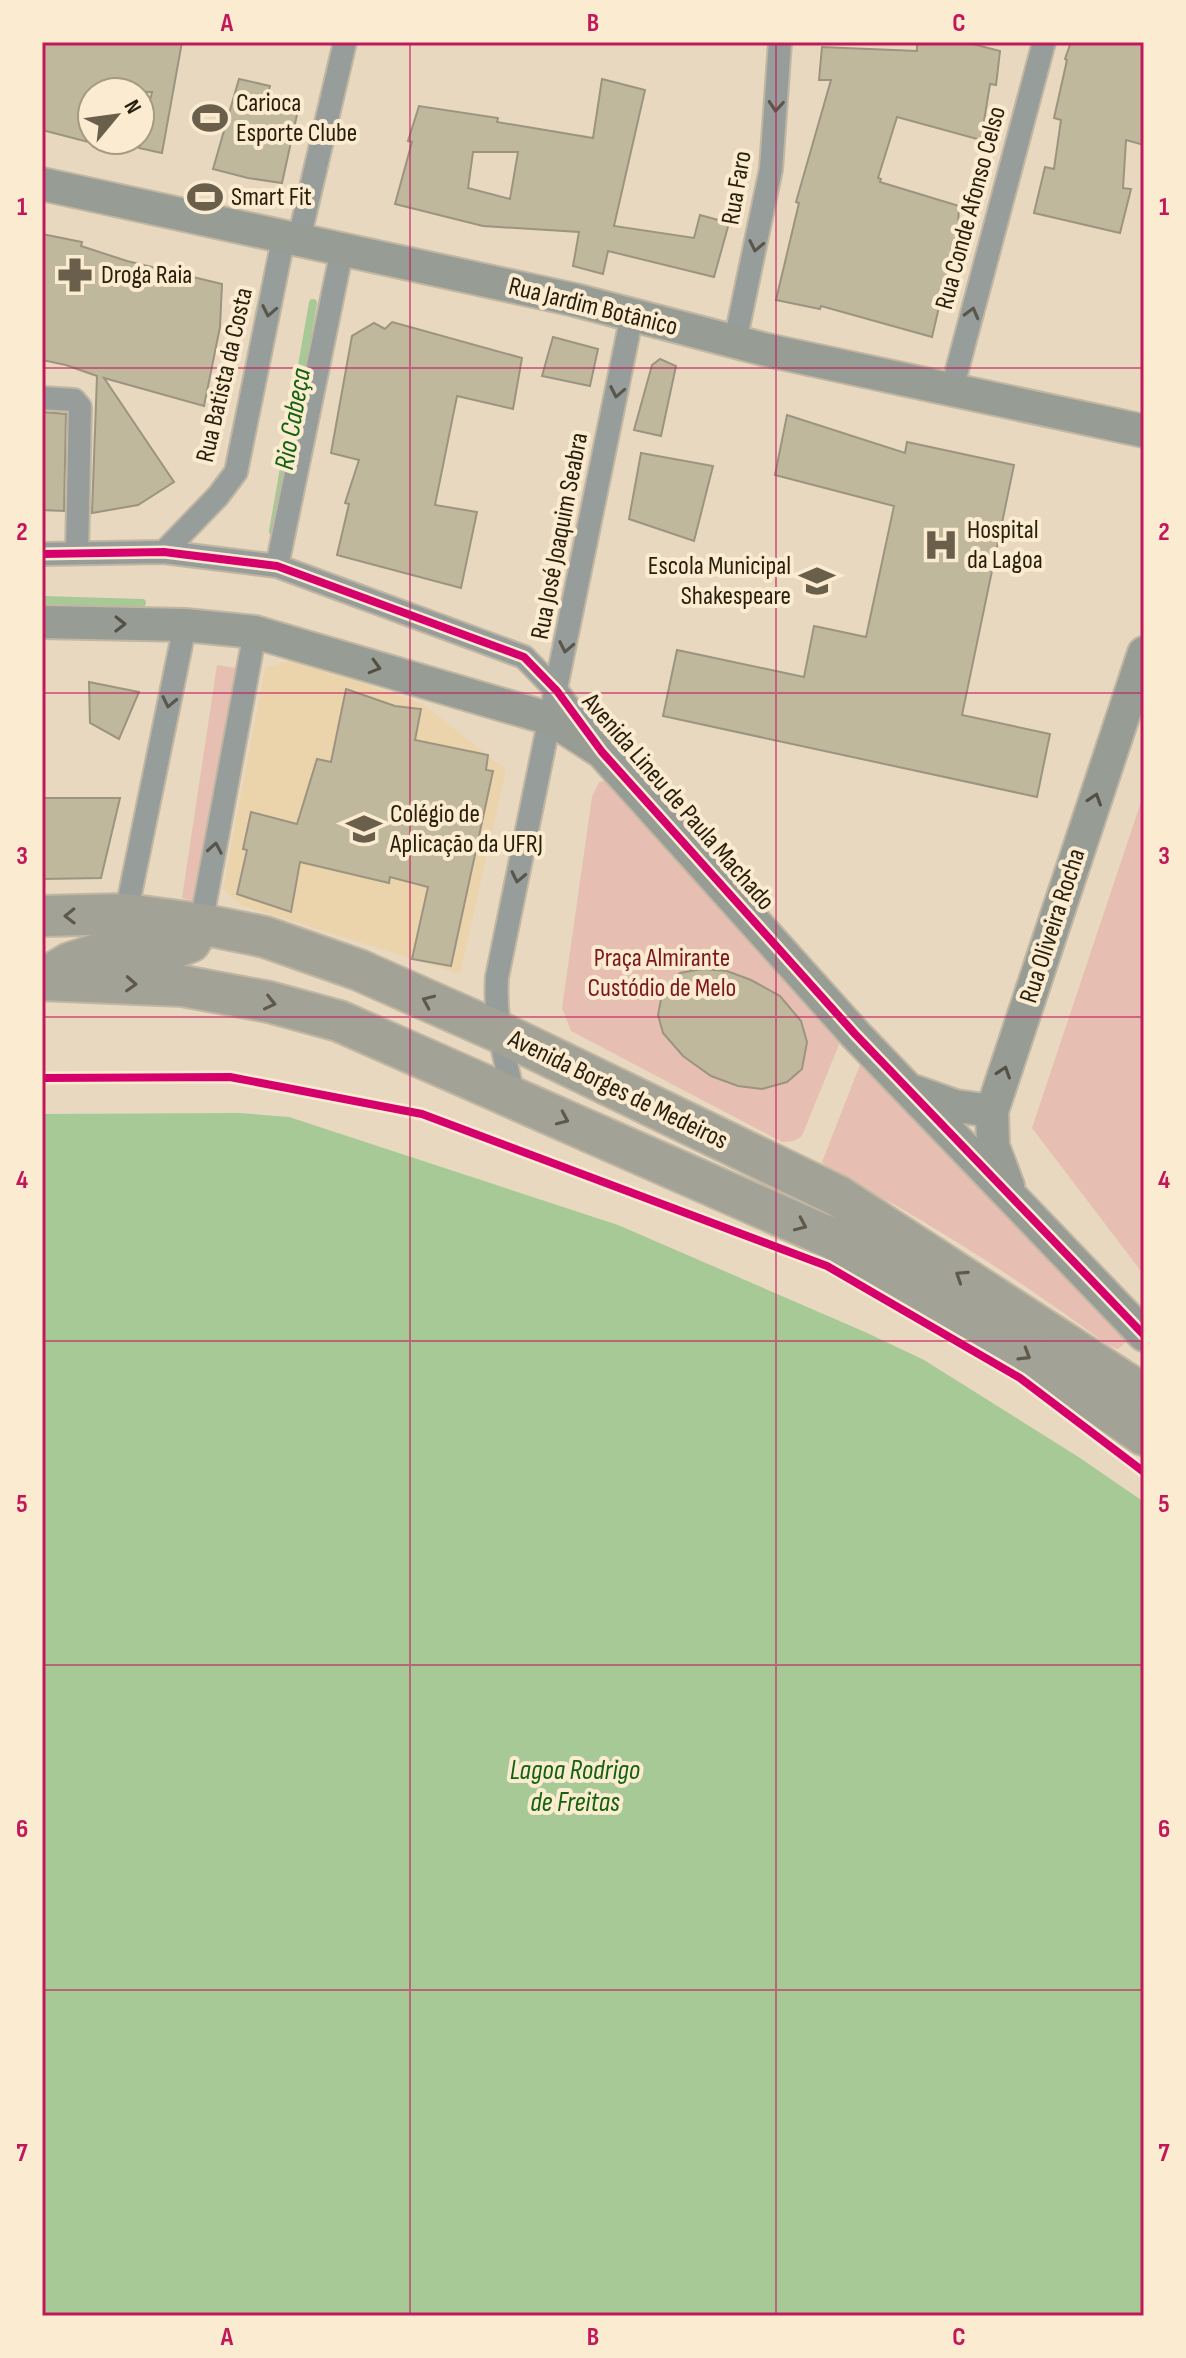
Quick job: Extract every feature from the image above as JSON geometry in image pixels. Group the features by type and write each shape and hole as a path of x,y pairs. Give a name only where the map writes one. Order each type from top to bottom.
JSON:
{"highway":[{"name":"Avenida Borges de Medeiros","path":"42,916 126,914 201,924 265,937 359,970 499,1032 838,1196 1144,1395"},
{"path":"43,980 70,963 94,955 184,945 190,942 201,924"},
{"name":"Avenida Borges de Medeiros","path":"43,980 183,986 269,1002 339,1021 833,1239 1039,1363 1144,1435"}],"street":[{"name":"Rua Batista da Costa","path":"164,552 218,496 236,472 291,237 345,42"},
{"name":"Rua Faro","path":"735,342 771,169 780,42"},
{"name":"Rua Conde Afonso Celso","path":"952,389 1044,42"},
{"name":"Rua Jardim Botânico","path":"42,184 575,300 735,342 1144,431"},
{"path":"277,566 342,250"},
{"name":"Rua José Joaquim Seabra","path":"514,1097 499,1032 497,977 632,315"},
{"path":"42,398 74,400 80,407 77,553"},
{"name":"Avenida Lineu de Paula Machado","path":"42,554 164,552 277,566 524,657 554,705 602,752 855,1034 1144,1335"},
{"name":"Avenida Lineu de Paula Machado","path":"42,622 185,625 255,632 554,705"},
{"path":"126,914 185,625"},
{"path":"201,924 255,632"},
{"name":"Rua Oliveira Rocha","path":"1014,1200 993,1146 992,1111 1144,653"},
{"path":"909,1090 955,1106 992,1111"}],"shaded area":[{"name":"Colégio de Aplicação da UFRJ","path":"294,659 423,704 506,770 460,974 241,905 223,889 265,668"}],"green space":[{"path":"217,665 248,670 205,905 182,898"},
{"name":"Praça Almirante Custódio de Melo","path":"611,780 842,1037 802,1136 794,1141 782,1142 571,1031 562,1008 592,797 599,782"},
{"path":"1144,793 1144,1275 1032,1128"},
{"path":"870,1062 1115,1322 1126,1342 1118,1349 1109,1346 977,1255 826,1167 822,1162 860,1065"}],"water":[{"name":"Lagoa Rodrigo de Freitas","path":"239,1113 289,1117 618,1225 924,1360 1144,1502 1144,2316 42,2316 42,1114"}],"building":[{"path":"42,42 182,42 162,153 156,152 156,76 76,76 76,139 42,130"},
{"path":"917,42 965,42 1000,51 996,85 990,84 981,140 897,117 878,178 880,182 959,206 958,226 932,337 821,306 820,309 776,300 799,203 796,202 831,80 819,80 822,47 917,51"},
{"path":"1071,42 1144,42 1144,145 1126,140 1123,188 1131,189 1120,233 1034,213 1045,167 1054,169 1061,120 1054,118"},
{"path":"239,79 270,86 266,102 298,110 282,183 213,169"},
{"path":"602,79 645,90 614,226 694,238 700,215 729,223 714,277 608,251 603,274 573,266 579,232 483,226 395,204 419,106 498,118 497,122 593,138","holes":["473,152 518,152 510,199 468,188"]},
{"path":"42,234 82,242 81,246 127,261 222,284 220,327 204,406 104,378 174,482 138,505 92,513 97,376 42,360"},
{"path":"392,322 522,358 513,409 457,396 435,505 477,512 461,588 337,555 349,504 345,503 359,460 331,453 352,336 374,323 385,329"},
{"path":"553,337 598,349 590,386 542,376"},
{"path":"660,359 676,366 661,436 634,430 652,365"},
{"path":"42,412 66,414 64,511 42,510"},
{"name":"Hospital da Lagoa","path":"787,415 905,453 907,442 1014,465 962,715 1050,734 1037,797 663,716 677,650 804,677 814,626 866,637 894,506 775,475"},
{"path":"641,453 713,466 694,541 629,519"},
{"path":"89,682 139,692 119,739 90,723"},
{"path":"346,689 395,706 421,709 415,740 488,755 486,770 493,771 451,966 412,959 428,887 390,877 389,883 300,862 291,912 237,894 247,850 243,849 251,812 297,824 317,759 331,762"},
{"path":"42,798 120,798 101,878 42,879"},
{"path":"702,969 727,971 780,996 801,1021 807,1042 802,1069 787,1082 762,1089 738,1086 711,1076 683,1056 663,1033 658,1015 663,989 680,973"}],"waterway":[{"name":"Rio Cabeça","path":"273,531 313,303"},
{"path":"42,600 142,603"}],"cycle path":[{"path":"42,554 164,552 277,566 524,657 557,691 602,752 855,1034 1144,1335"},
{"path":"42,1078 230,1077 422,1114 827,1266 1020,1378 1144,1472"}],"place":[{"name":"Carioca Esporte Clube","path":"210,118"},
{"name":"Smart Fit","path":"205,197"},
{"name":"Droga Raia","path":"75,275"},
{"name":"Hospital da Lagoa","path":"941,545"},
{"name":"Escola Municipal Shakespeare","path":"817,581"},
{"name":"Colégio de Aplicação da UFRJ","path":"364,829"}]}
